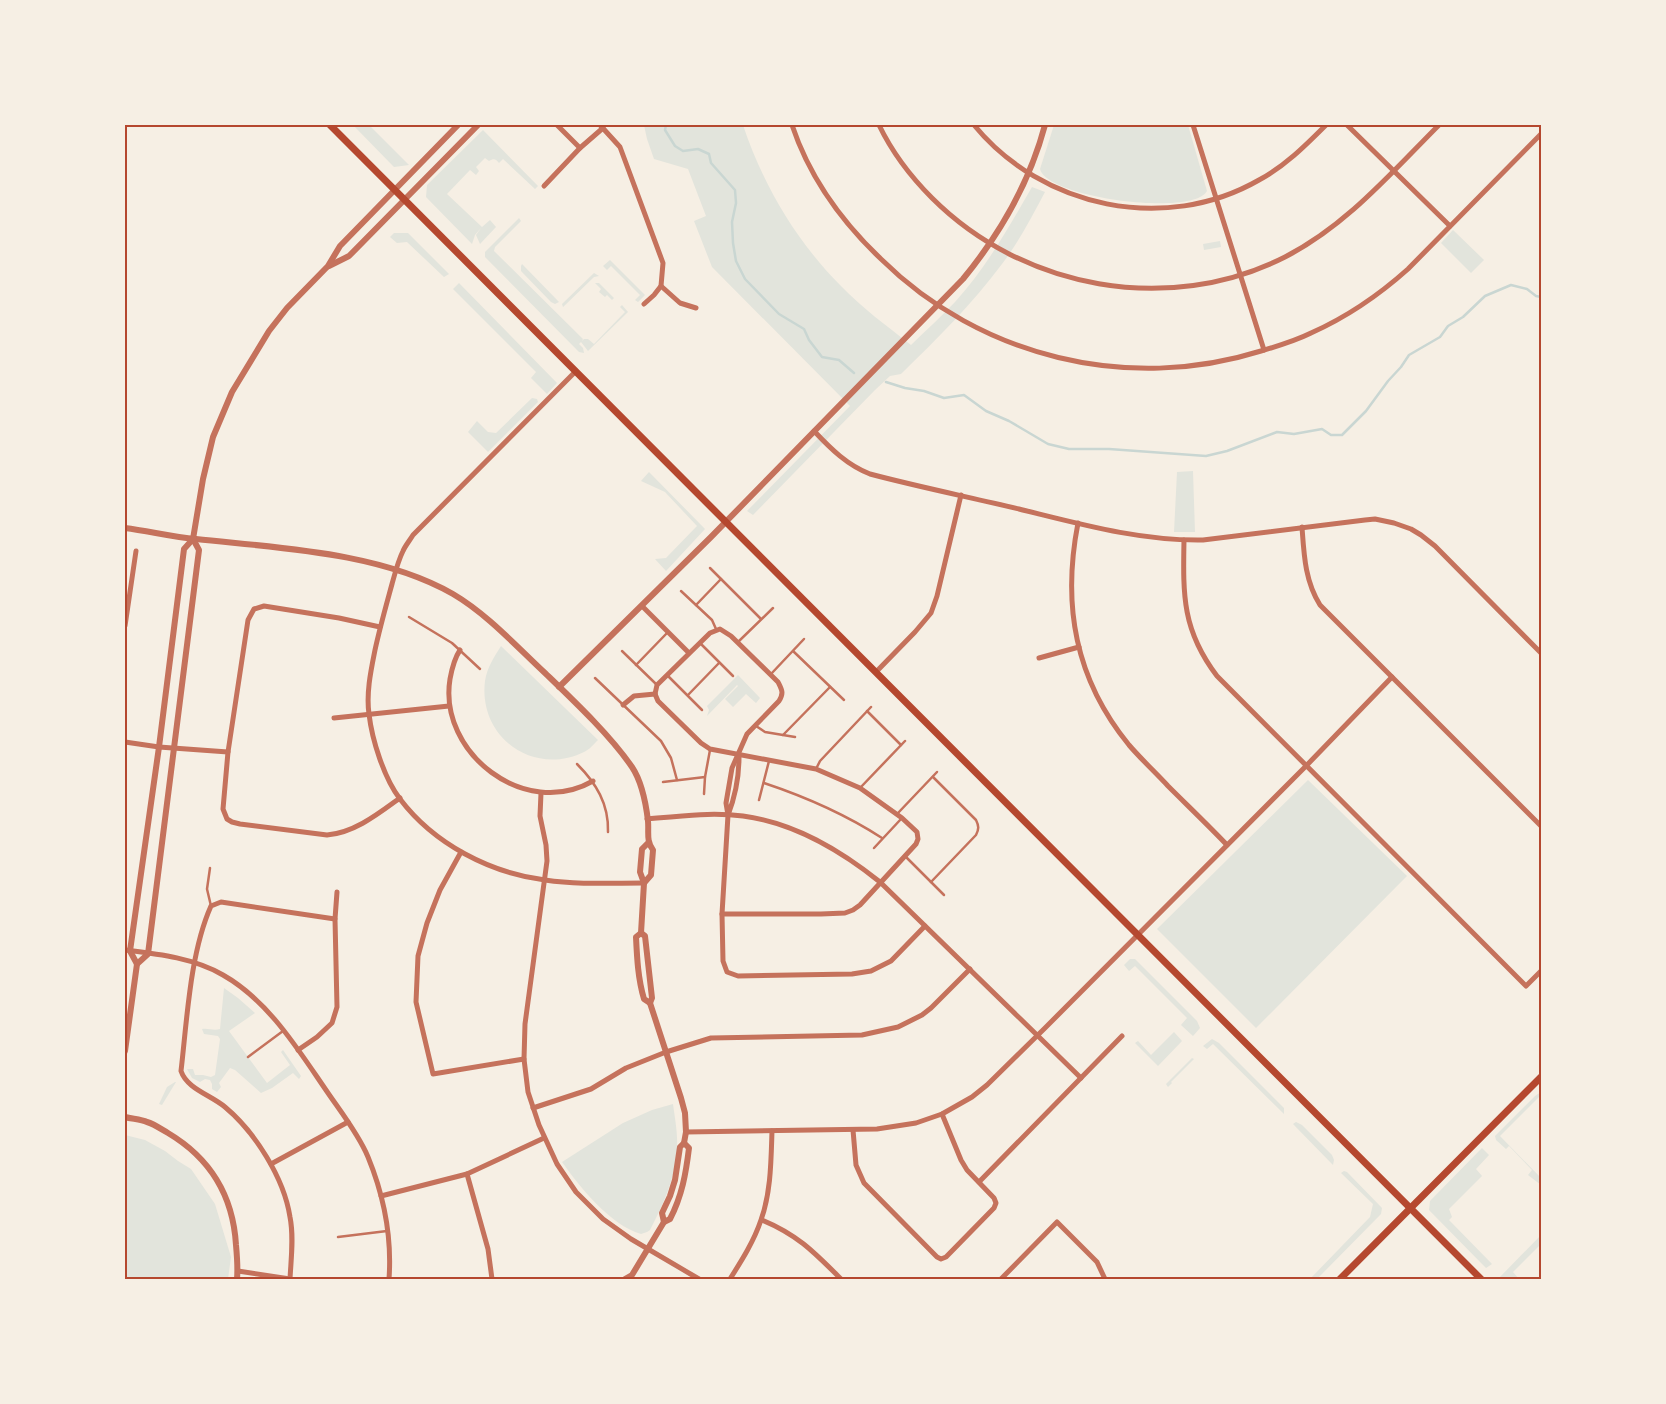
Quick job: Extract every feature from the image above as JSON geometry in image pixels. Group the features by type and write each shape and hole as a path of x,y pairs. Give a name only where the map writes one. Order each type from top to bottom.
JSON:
{"main road":[{"path":"330,125 1481,1279"},
{"path":"1340,1279 1541,1077"}],"street":[{"path":"137,964 127,951 159,746 184,549 193,539 203,479 213,437 232,392 269,331 328,266 340,246 458,125"},
{"path":"328,266 349,256 478,125"},
{"path":"557,125 580,148"},
{"path":"792,125 805,156 835,207 854,231 907,283 975,327 1011,343 1050,356 1089,364 1146,369 1220,362 1282,345 1311,334 1337,320 1363,304 1408,269 1541,134"},
{"path":"879,125 900,159 924,190 953,217 1011,256 1045,270 1082,281 1118,287 1153,289 1208,283 1240,275 1284,258 1321,236 1355,210 1439,125"},
{"path":"974,125 1004,156 1028,173 1070,194 1094,202 1119,207 1167,208 1198,204 1247,187 1278,169 1299,152 1326,125"},
{"path":"560,687 814,432 968,273 990,243 1009,211 1028,173 1046,125"},
{"path":"1193,125 1264,350"},
{"path":"1347,125 1450,226"},
{"path":"544,186 601,126 620,147 663,263 661,286 644,304"},
{"path":"661,286 680,303 696,308"},
{"path":"576,371 413,535 403,551 380,627 368,697 369,714 375,743 386,774 400,798 428,828 462,852 500,869 544,880 571,883 644,884"},
{"path":"814,432 842,459 862,471 1140,536 1184,540 1226,538 1302,527 1375,520 1394,523 1411,529 1435,546 1541,653"},
{"path":"876,672 916,632 931,613 937,596 961,495"},
{"path":"1078,523 1073,550 1071,584 1073,619 1079,647 1100,701 1122,737 1139,757 1227,845"},
{"path":"1302,527 1306,569 1314,596 1541,826"},
{"path":"125,528 193,539 318,554 377,564 415,576 454,594 490,622 560,687 616,746 633,769 643,796 647,819 648,843 653,850 650,875 644,884"},
{"path":"125,1052 137,964 148,954 199,550 193,539"},
{"path":"1184,540 1183,594 1189,624 1200,651 1212,670 1526,986 1541,970"},
{"path":"125,626 128,579 136,551"},
{"path":"380,627 340,618 264,606 254,610 248,620 228,752 222,808 227,819 232,822 327,835 337,834 356,827 400,798"},
{"path":"642,606 689,654"},
{"path":"722,914 821,914 853,910 906,857 916,844 918,832 860,788 816,769 770,759 739,754 710,749 701,743 658,701 655,694 657,685 716,629 724,630 778,682 783,692 779,701 747,734 739,754 732,768 726,803 728,815 722,914 723,961 727,972 738,976 852,974 871,971 891,962 925,926"},
{"path":"1039,658 1079,647"},
{"path":"460,650 453,666 450,683 450,706 460,736 480,762 496,776 513,786 541,793 571,791 593,781"},
{"path":"686,1132 877,1129 916,1123 942,1114 978,1093 1138,935 1392,677"},
{"path":"624,705 634,696 655,694"},
{"path":"334,718 450,706"},
{"path":"125,742 228,752"},
{"path":"541,793 540,816 547,851 525,1024 524,1059 528,1092 533,1108 544,1138 557,1164 576,1192 603,1219 631,1239 699,1279"},
{"path":"647,819 687,815 728,815 768,820 824,843 851,859 880,882 1081,1078"},
{"path":"648,843 642,849 640,864 640,872 644,884 641,933 636,937 636,958 644,999 650,1004 681,1098 685,1113 686,1132 684,1142 680,1147 675,1180 662,1213 664,1222"},
{"path":"462,852 437,898 427,923 418,956 416,1002 433,1074 524,1059"},
{"path":"298,1050 317,1037 332,1023 337,1007 335,919 337,892"},
{"path":"238,1271 290,1279 292,1252 290,1217 271,1164 244,1125 224,1106 184,1080 182,1076 181,1071 195,962 204,922 211,906 221,902 335,919"},
{"path":"641,933 645,936 652,998 650,1004"},
{"path":"127,951 195,962 223,975 246,990 284,1031 348,1122 368,1156 381,1196 388,1231 389,1279"},
{"path":"533,1108 591,1089 626,1068 666,1052 711,1038 862,1035 892,1029 909,1023 922,1015 970,970"},
{"path":"979,1182 1122,1036"},
{"path":"853,1130 856,1165 864,1184 941,1259 946,1257 996,1206 994,1198 967,1170 961,1160 942,1114"},
{"path":"125,1117 147,1121 182,1141 200,1157 211,1171 223,1189 229,1205 235,1231 237,1279"},
{"path":"271,1164 348,1122"},
{"path":"730,1279 744,1258 762,1220 770,1175 772,1132"},
{"path":"381,1196 467,1174 544,1138"},
{"path":"625,1279 632,1277 647,1248 664,1222 670,1219 678,1204 689,1148 684,1142"},
{"path":"467,1174 488,1249 492,1279"},
{"path":"762,1220 787,1231 800,1240 841,1279"},
{"path":"1002,1279 1058,1222 1097,1262 1105,1279"}],"lane":[{"path":"710,568 761,619"},
{"path":"695,605 721,579"},
{"path":"681,590 712,620 716,629"},
{"path":"737,643 773,608"},
{"path":"409,617 452,643 480,669"},
{"path":"636,666 668,632"},
{"path":"770,675 804,639"},
{"path":"700,643 733,676"},
{"path":"622,651 657,685"},
{"path":"793,651 844,700"},
{"path":"688,695 719,663"},
{"path":"667,675 702,710"},
{"path":"595,678 661,741 671,758 677,780"},
{"path":"783,735 830,687"},
{"path":"816,769 820,761 871,708"},
{"path":"867,711 901,745"},
{"path":"755,725 765,732 795,736"},
{"path":"860,788 905,741"},
{"path":"704,794 710,749"},
{"path":"759,800 770,759"},
{"path":"576,764 593,781 603,798 608,832"},
{"path":"874,848 937,772"},
{"path":"663,782 705,777"},
{"path":"931,882 979,830 976,820 933,777"},
{"path":"764,783 798,794 843,814 882,838"},
{"path":"906,857 944,895"},
{"path":"210,868 207,889 211,906"},
{"path":"248,1057 284,1031"},
{"path":"338,1237 388,1231"}],"shaded area":[{"path":"353,125 369,125 409,165 394,167"},
{"path":"644,125 743,125 760,169 795,231 825,269 849,294 911,345 955,302 977,275 1032,187 1045,192 1008,256 966,307 901,374 890,376 875,390 753,515 747,511 850,406 712,267 694,221 706,216 688,169 654,159"},
{"path":"1054,125 1188,125 1207,191 1196,199 1176,203 1150,203 1092,196 1067,188 1049,179 1040,169"},
{"path":"483,130 538,186 535,189 503,159 499,163 495,159 489,161 485,158 476,167 479,171 476,175 470,170 447,194 482,227 490,220 496,227 480,244 476,235 481,228 475,235 472,244 426,197 427,185"},
{"path":"519,218 521,221 495,247 494,251 583,339 582,341 588,339 594,344 625,312 620,307 622,305 628,312 588,351 581,342 579,344 583,348 584,353 579,352 485,257 485,252"},
{"path":"1453,230 1484,260 1471,273 1441,243"},
{"path":"394,233 408,233 449,274 444,277 407,242 397,243 390,237"},
{"path":"1220,241 1221,247 1204,250 1203,244"},
{"path":"610,260 645,295 638,302 635,300 640,295 611,266 607,270 603,266"},
{"path":"522,264 559,302 555,304 551,302 521,271"},
{"path":"594,273 599,276 594,277 563,307 562,304"},
{"path":"459,283 557,383 547,394 531,378 536,372 453,289"},
{"path":"595,283 599,283 614,298 612,300 607,295 605,297 599,292 601,289"},
{"path":"532,398 537,399 538,402 488,452 468,432 477,421 488,432 496,433"},
{"path":"1193,471 1195,532 1174,532 1177,472"},
{"path":"649,472 705,529 666,571 655,559 666,558 697,526 665,492 641,481"},
{"path":"501,646 598,740 590,748 565,758 546,759 528,755 513,747 500,735 490,719 485,701 485,681 493,658"},
{"path":"738,675 760,698 756,703 746,694 733,707 725,699 737,685 707,716 709,710 707,706"},
{"path":"1308,780 1407,876 1256,1028 1157,929"},
{"path":"1130,959 1135,959 1197,1021 1200,1028 1193,1036 1181,1025 1187,1018 1135,966 1129,971 1124,965"},
{"path":"224,988 255,1013 229,1031 267,1083 290,1065 281,1052 283,1050 301,1076 299,1079 293,1073 272,1088 261,1093 235,1070 230,1068 219,1083 221,1087 217,1092 212,1089 210,1080 205,1079 200,1082 192,1078 187,1069 193,1069 195,1075 211,1077 215,1075 220,1039 218,1036 204,1034 202,1029 220,1029"},
{"path":"1174,1032 1182,1041 1158,1066 1135,1043 1138,1041 1151,1055"},
{"path":"1212,1039 1219,1043 1284,1108 1284,1114 1213,1044 1207,1049 1203,1046"},
{"path":"1192,1058 1194,1059 1168,1087 1166,1084"},
{"path":"175,1082 162,1105 159,1104 167,1087"},
{"path":"1541,1092 1541,1095 1500,1136 1541,1178 1541,1185 1528,1175 1532,1170 1509,1146 1506,1149 1496,1140 1495,1136"},
{"path":"673,1104 677,1144 674,1171 664,1201 650,1230 641,1234 629,1229 607,1214 578,1183 562,1162 623,1123 652,1110"},
{"path":"1296,1122 1302,1125 1332,1155 1333,1165 1293,1124"},
{"path":"125,1135 145,1140 191,1169 215,1204 231,1257 228,1279 125,1279"},
{"path":"1482,1148 1489,1155 1476,1169 1482,1176 1449,1209 1452,1217 1449,1220 1492,1264 1486,1268 1429,1210 1430,1201"},
{"path":"1344,1171 1382,1208 1381,1214 1317,1279 1310,1279 1370,1217 1373,1204 1341,1173"},
{"path":"1541,1235 1541,1244 1513,1272 1519,1279 1498,1279"}],"waterway":[{"path":"666,125 665,130 675,146 683,151 698,149 709,154 711,163 735,190 736,203 732,222 733,243 736,261 745,279 779,314 804,329 809,340 822,357 839,360 854,373"},
{"path":"886,382 944,398 964,395 986,411 1009,421 1048,444 1069,449 1109,449 1206,456 1227,451 1277,432 1294,434 1322,429 1331,435 1342,435 1366,411 1409,355 1440,337 1448,326 1463,317 1485,296 1511,285 1527,289 1536,296 1541,297"}]}
